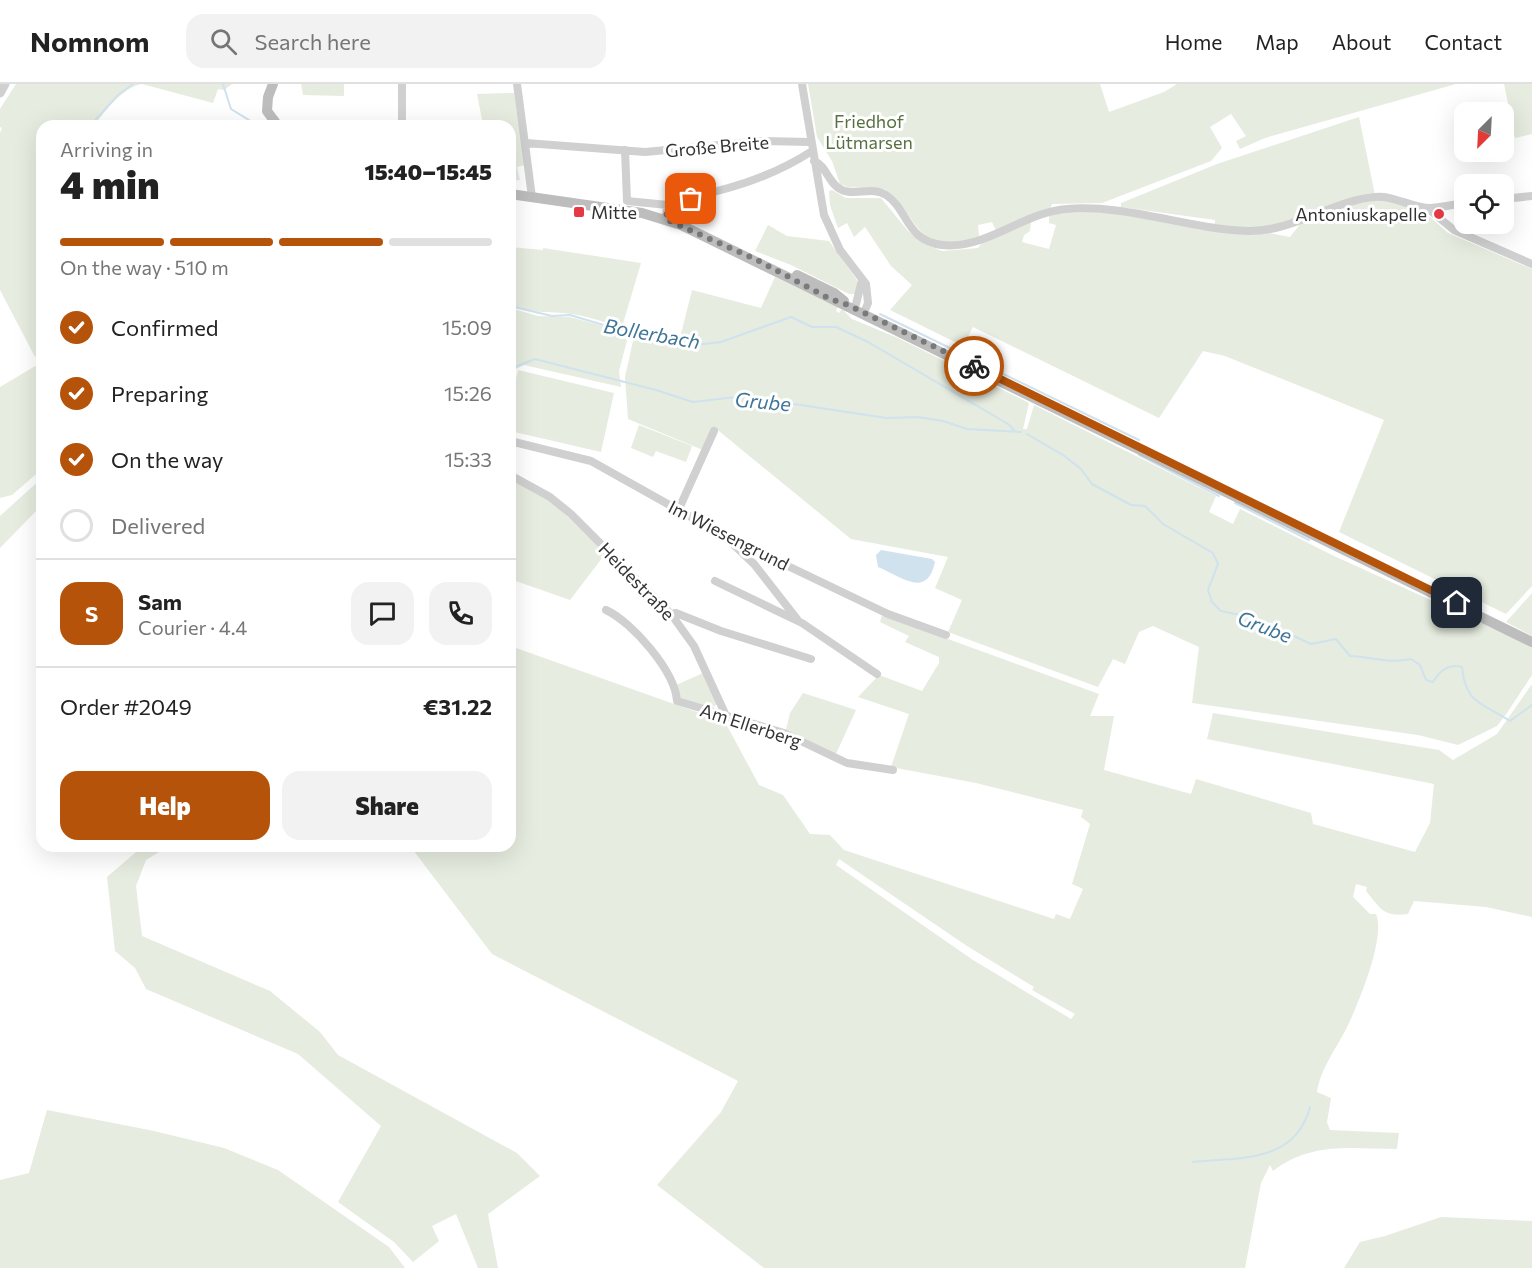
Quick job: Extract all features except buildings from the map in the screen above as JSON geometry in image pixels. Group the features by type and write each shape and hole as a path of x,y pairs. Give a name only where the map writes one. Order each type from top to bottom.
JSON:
{"main road":[{"path":"274,84 267,103 267,111 274,120"},
{"path":"516,195 611,208 665,219 755,259 796,274 834,292 856,308 1532,642"}],"street":[{"path":"0,93 5,84"},
{"path":"402,84 402,120"},
{"path":"517,84 532,197"},
{"path":"802,84 824,215 840,250 862,279 868,291 868,303 856,308"},
{"name":"Große Breite","path":"526,143 625,150 680,150 763,141 811,147"},
{"path":"665,219 669,205 674,201 720,192 765,177 811,147"},
{"path":"625,150 627,201 669,205"},
{"path":"814,161 821,164 833,184 842,190 876,191 888,196 916,233 926,240 942,245 979,241 1035,215 1066,209 1111,209 1251,231 1289,224 1351,202 1377,197 1427,208 1454,204"},
{"path":"1514,198 1532,196"},
{"path":"1427,208 1454,230 1532,264"},
{"path":"678,511 714,431"},
{"name":"Im Wiesengrund","path":"516,442 591,461 723,535 888,614 946,635"},
{"name":"Heidestraße","path":"516,478 550,496 571,514 671,614 694,646 727,718"},
{"path":"723,535 754,564 787,609 802,623"},
{"path":"715,581 802,623 877,674"},
{"name":"Am Ellerberg","path":"606,610 621,617 660,661 677,701 727,718 783,733 847,763 893,770"},
{"path":"671,614 676,613 721,631 812,659"}],"green space":[{"path":"16,84 142,84 121,95 99,120 36,120 35,357 0,290 0,133 2,128 0,127 0,109"},
{"path":"142,84 232,84 224,90 218,89 213,103"},
{"path":"301,84 344,84 344,96 303,95"},
{"name":"Friedhof Lütmarsen","path":"808,84 1100,84 1109,112 1164,92 1177,84 1456,84 1265,138 1240,149 1236,141 1246,136 1231,114 1210,127 1222,148 1211,161 1102,203 1052,204 1050,210 996,231 992,222 978,225 979,236 958,242 943,243 921,232 897,200 885,189 848,187 840,184 832,161 817,137"},
{"path":"1504,84 1532,84 1532,134 1515,138 1514,102 1508,102"},
{"path":"514,93 525,165 517,167 520,180 516,180 516,120 482,120 477,94"},
{"path":"1359,117 1375,195 1274,226 1251,229 1215,224 1215,220 1121,207 1121,203 1217,164"},
{"path":"832,190 846,198 881,198 908,231 924,244 942,251 978,248 985,239 1031,221 1030,231 1024,235 1022,242 1049,249 1056,225 1049,223 1049,215 1074,213 1124,214 1249,235 1269,233 1290,237 1301,223 1356,204 1378,200 1393,201 1420,208 1448,233 1532,269 1532,586 1506,614 1339,532 1384,420 1225,356 1203,351 1159,418 973,327 963,346 890,310 912,285 891,266 865,227 854,237 847,223 838,228 830,205 829,191"},
{"path":"768,225 787,236 829,241 857,280 859,287 856,294 849,294 791,265 755,251"},
{"path":"516,248 543,250 543,248 641,263 622,327 577,315 533,311 516,306"},
{"path":"775,277 838,307 836,311 839,313 842,309 852,319 898,338 1029,403 1023,429 1027,429 1034,405 1216,496 1209,512 1233,524 1240,509 1334,556 1532,646 1532,675 1497,726 1458,745 1418,735 1192,703 1199,647 1153,626 1139,632 1125,664 1113,659 1098,687 948,632 962,600 935,588 948,557 851,539 714,427 703,450 628,419 625,377 635,332 679,342 692,290 761,308"},
{"path":"516,310 538,316 570,317 629,333 619,371 621,387 524,365 516,369"},
{"path":"36,366 36,474 12,495 0,498 0,387"},
{"path":"518,370 614,393 601,452 516,432"},
{"path":"639,425 692,446 686,462 656,451 653,457 631,448"},
{"path":"516,481 549,499 606,553 570,600 516,581"},
{"path":"36,483 36,511 0,548 0,516"},
{"path":"1532,593 1532,636 1506,622"},
{"path":"882,615 1099,694 1090,716 1114,716 1104,770 1191,794 1196,779 1311,813 1313,824 1415,852 1430,823 1434,784 1207,739 1213,713 1439,750 1453,760 1497,734 1532,684 1532,917 1486,907 1414,901 1408,914 1393,914 1379,907 1366,891 1367,887 1356,884 1353,897 1370,914 1376,914 1377,938 1370,970 1358,1001 1326,1066 1317,1092 1331,1098 1327,1122 1330,1130 1399,1133 1397,1149 1332,1149 1303,1155 1273,1171 1270,1165 1261,1183 1245,1268 764,1268 657,1185 721,1112 738,1081 492,954 415,852 516,852 516,648 725,722 759,785 783,795 810,834 830,835 844,850 1054,919 1056,914 1070,919 1083,889 1072,884 1090,824 1081,817 1083,810 976,783 891,767 909,714 858,697 879,675 922,691 939,663 939,657 905,642 909,636 880,622","holes":["839,859 967,946 1034,987 1032,990 1075,1014 1071,1019 973,960 836,865"]},
{"path":"703,673 717,704 711,709 681,699 674,686"},
{"path":"803,693 856,710 836,754 786,730 790,713"},
{"path":"136,852 159,852 146,860 136,886 142,936 270,991 320,1032 338,1055 517,1153 540,1176 488,1214 498,1268 478,1268 456,1214 432,1226 439,1241 413,1262 394,1242 338,1202 381,1126 298,1054 146,989 135,968 115,951 107,877"},
{"path":"47,1110 154,1131 224,1148 278,1170 389,1247 405,1268 0,1268 0,1180 29,1173"},
{"path":"1441,1217 1532,1221 1532,1268 1344,1268 1360,1242"}],"water":[{"path":"881,550 932,559 935,562 926,580 912,582 878,567 876,555"}],"waterway":[{"name":"Grube","path":"95,120 118,95 133,84"},
{"name":"Bollerbach","path":"223,84 231,109 249,120"},
{"name":"Bollerbach","path":"516,307 552,316 570,315 634,334 695,345 721,342 791,317 812,327 836,327 868,342 1008,424 1014,430"},
{"path":"880,314 1139,440"},
{"name":"Grube","path":"516,367 535,359 656,390 693,402 736,397 886,418 918,417 943,421 967,429 1021,432"},
{"name":"Grube","path":"1027,434 1063,455 1081,469 1092,484 1131,505 1145,506 1163,524 1213,553 1218,564 1208,590 1212,602 1221,611 1255,618 1311,644 1336,639 1350,656 1388,661 1411,659 1420,665 1426,680 1433,682 1445,669 1453,666 1462,667 1471,695 1510,721 1532,705"},
{"path":"1139,455 1219,496"},
{"path":"1235,503 1309,540"},
{"path":"1193,1162 1248,1157 1279,1148 1292,1139 1303,1125 1310,1107"}],"way so far":[{"path":"691,199 674,201 670,204 665,219 734,249 830,299 848,305 974,366"}],"place":[{"name":"Mitte","path":"579,212"},
{"name":"Antoniuskapelle","path":"1439,214"}],"route":[{"path":"974,366 1457,603"}]}
